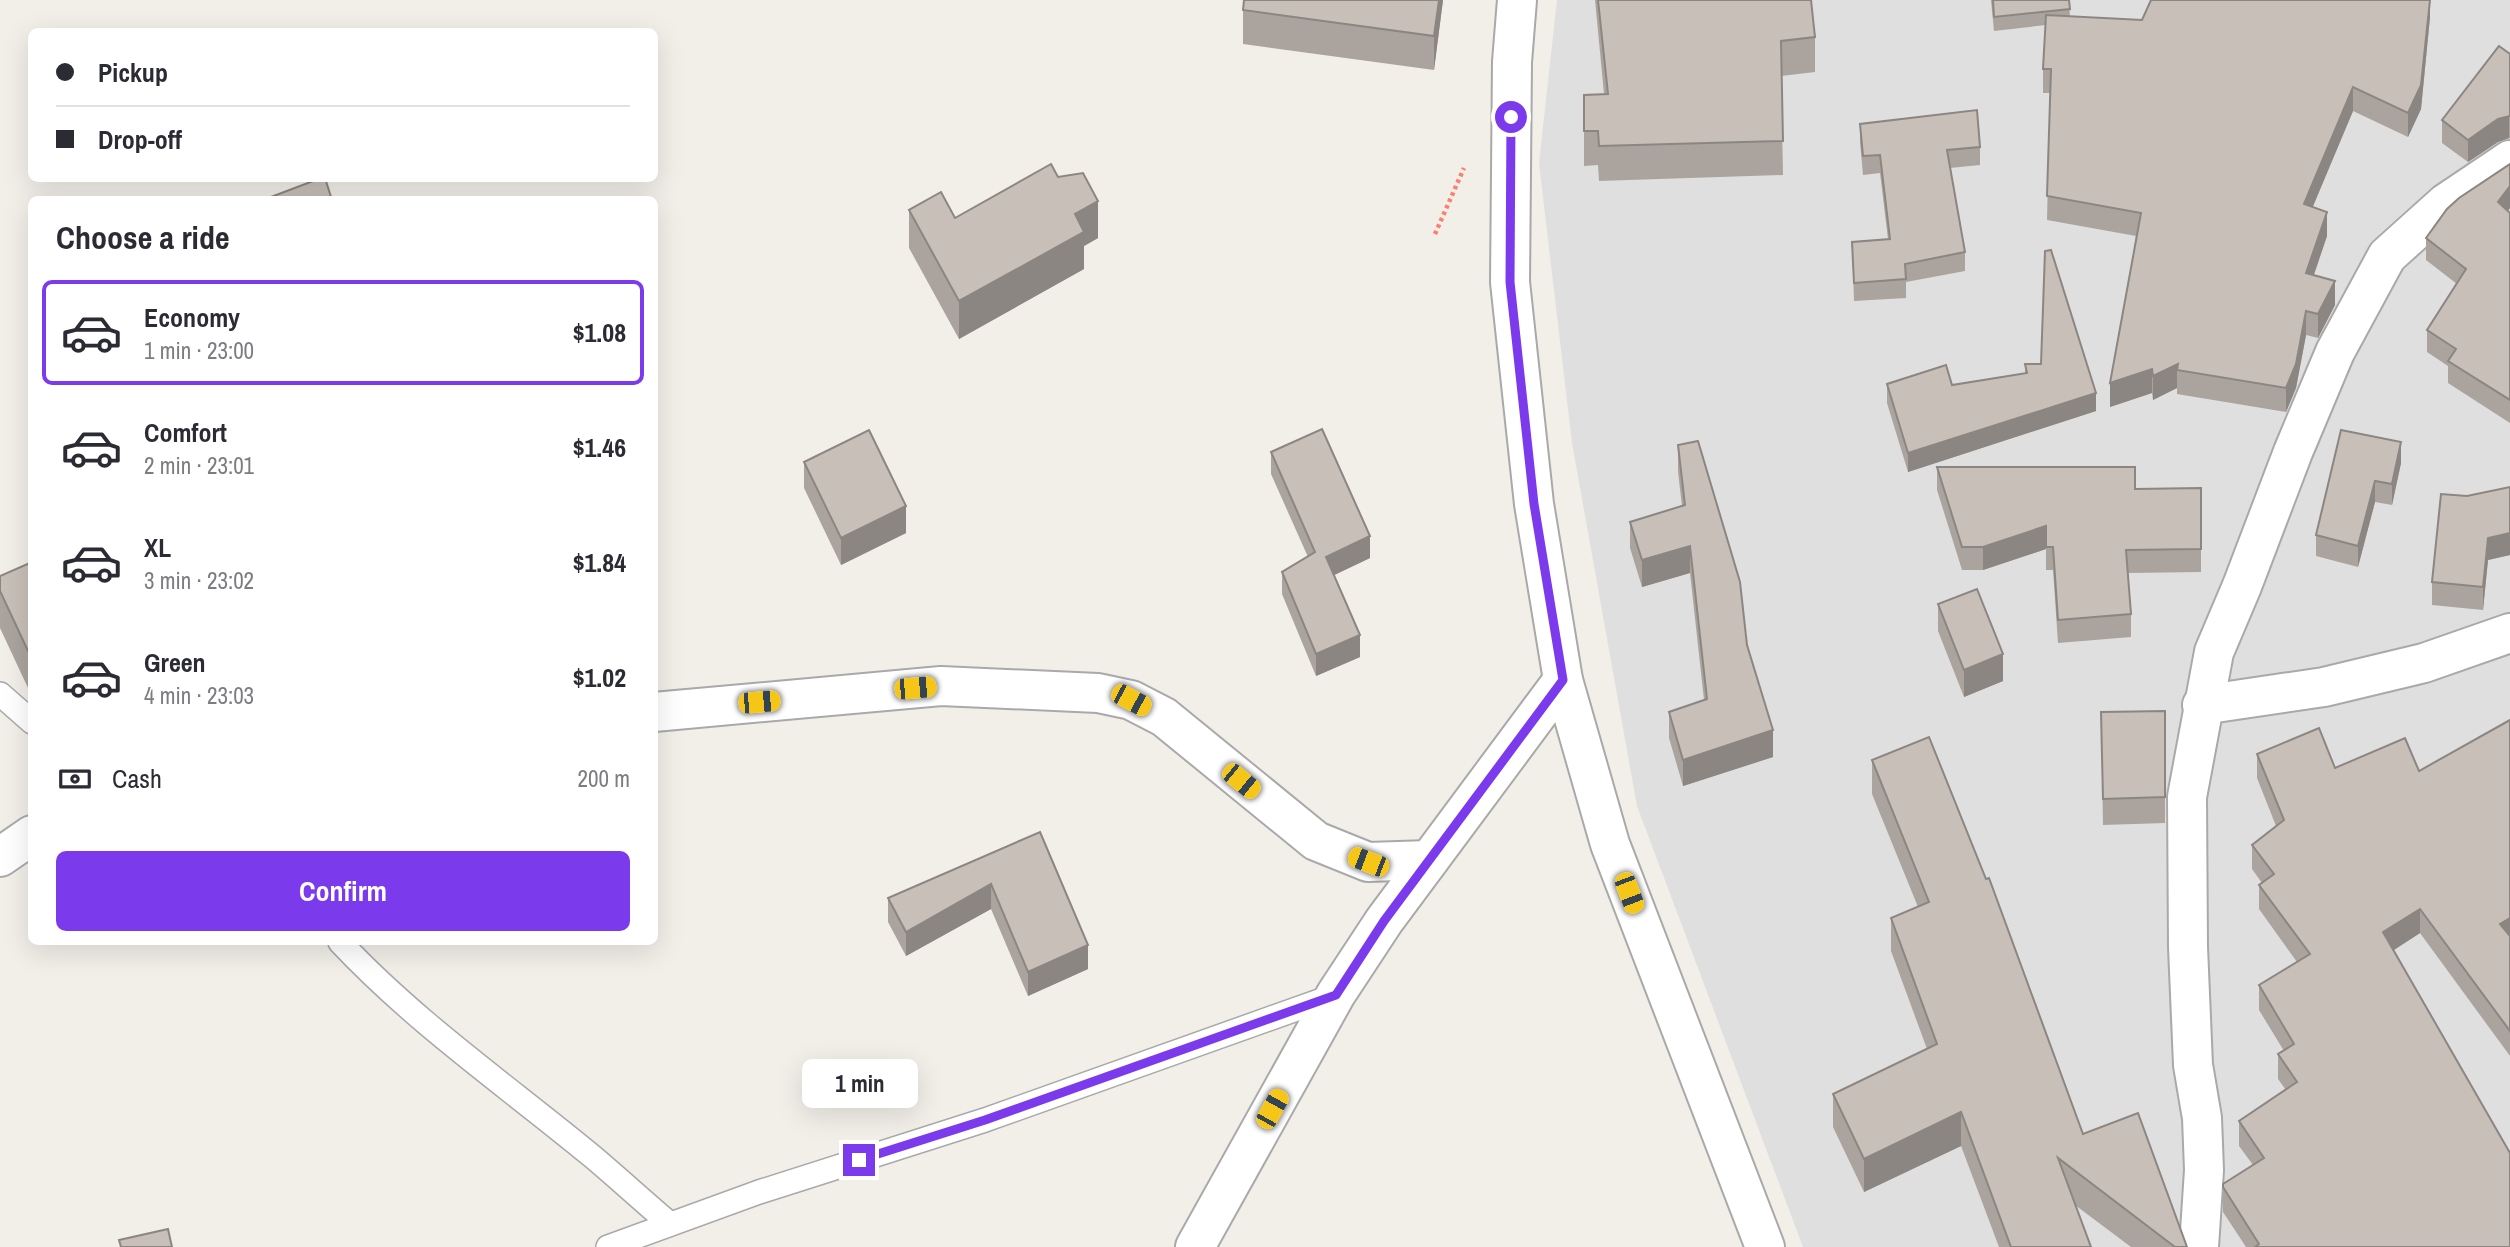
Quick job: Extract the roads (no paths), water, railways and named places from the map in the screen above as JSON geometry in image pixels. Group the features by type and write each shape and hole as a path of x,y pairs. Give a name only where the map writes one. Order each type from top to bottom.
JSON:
{"street":[{"path":"1517,0 1512,62 1510,282 1534,504 1563,680 1610,844 1765,1247"},
{"path":"2199,1247 2204,1170 2202,1118 2193,1065 2187,797 2214,652 2335,352 2387,256 2446,203 2510,160"},
{"path":"2202,705 2324,687 2424,663 2510,633"},
{"path":"1195,1247 1336,995 1384,921 1563,680"},
{"path":"658,712 941,686 1098,693 1131,700 1164,717 1315,841 1368,862 1429,860"},
{"path":"0,857 28,838"}],"lane":[{"path":"0,694 28,718"},
{"path":"343,945 377,982 469,1060 593,1157 670,1224"},
{"path":"608,1247 759,1192 985,1120 1336,995"}]}
